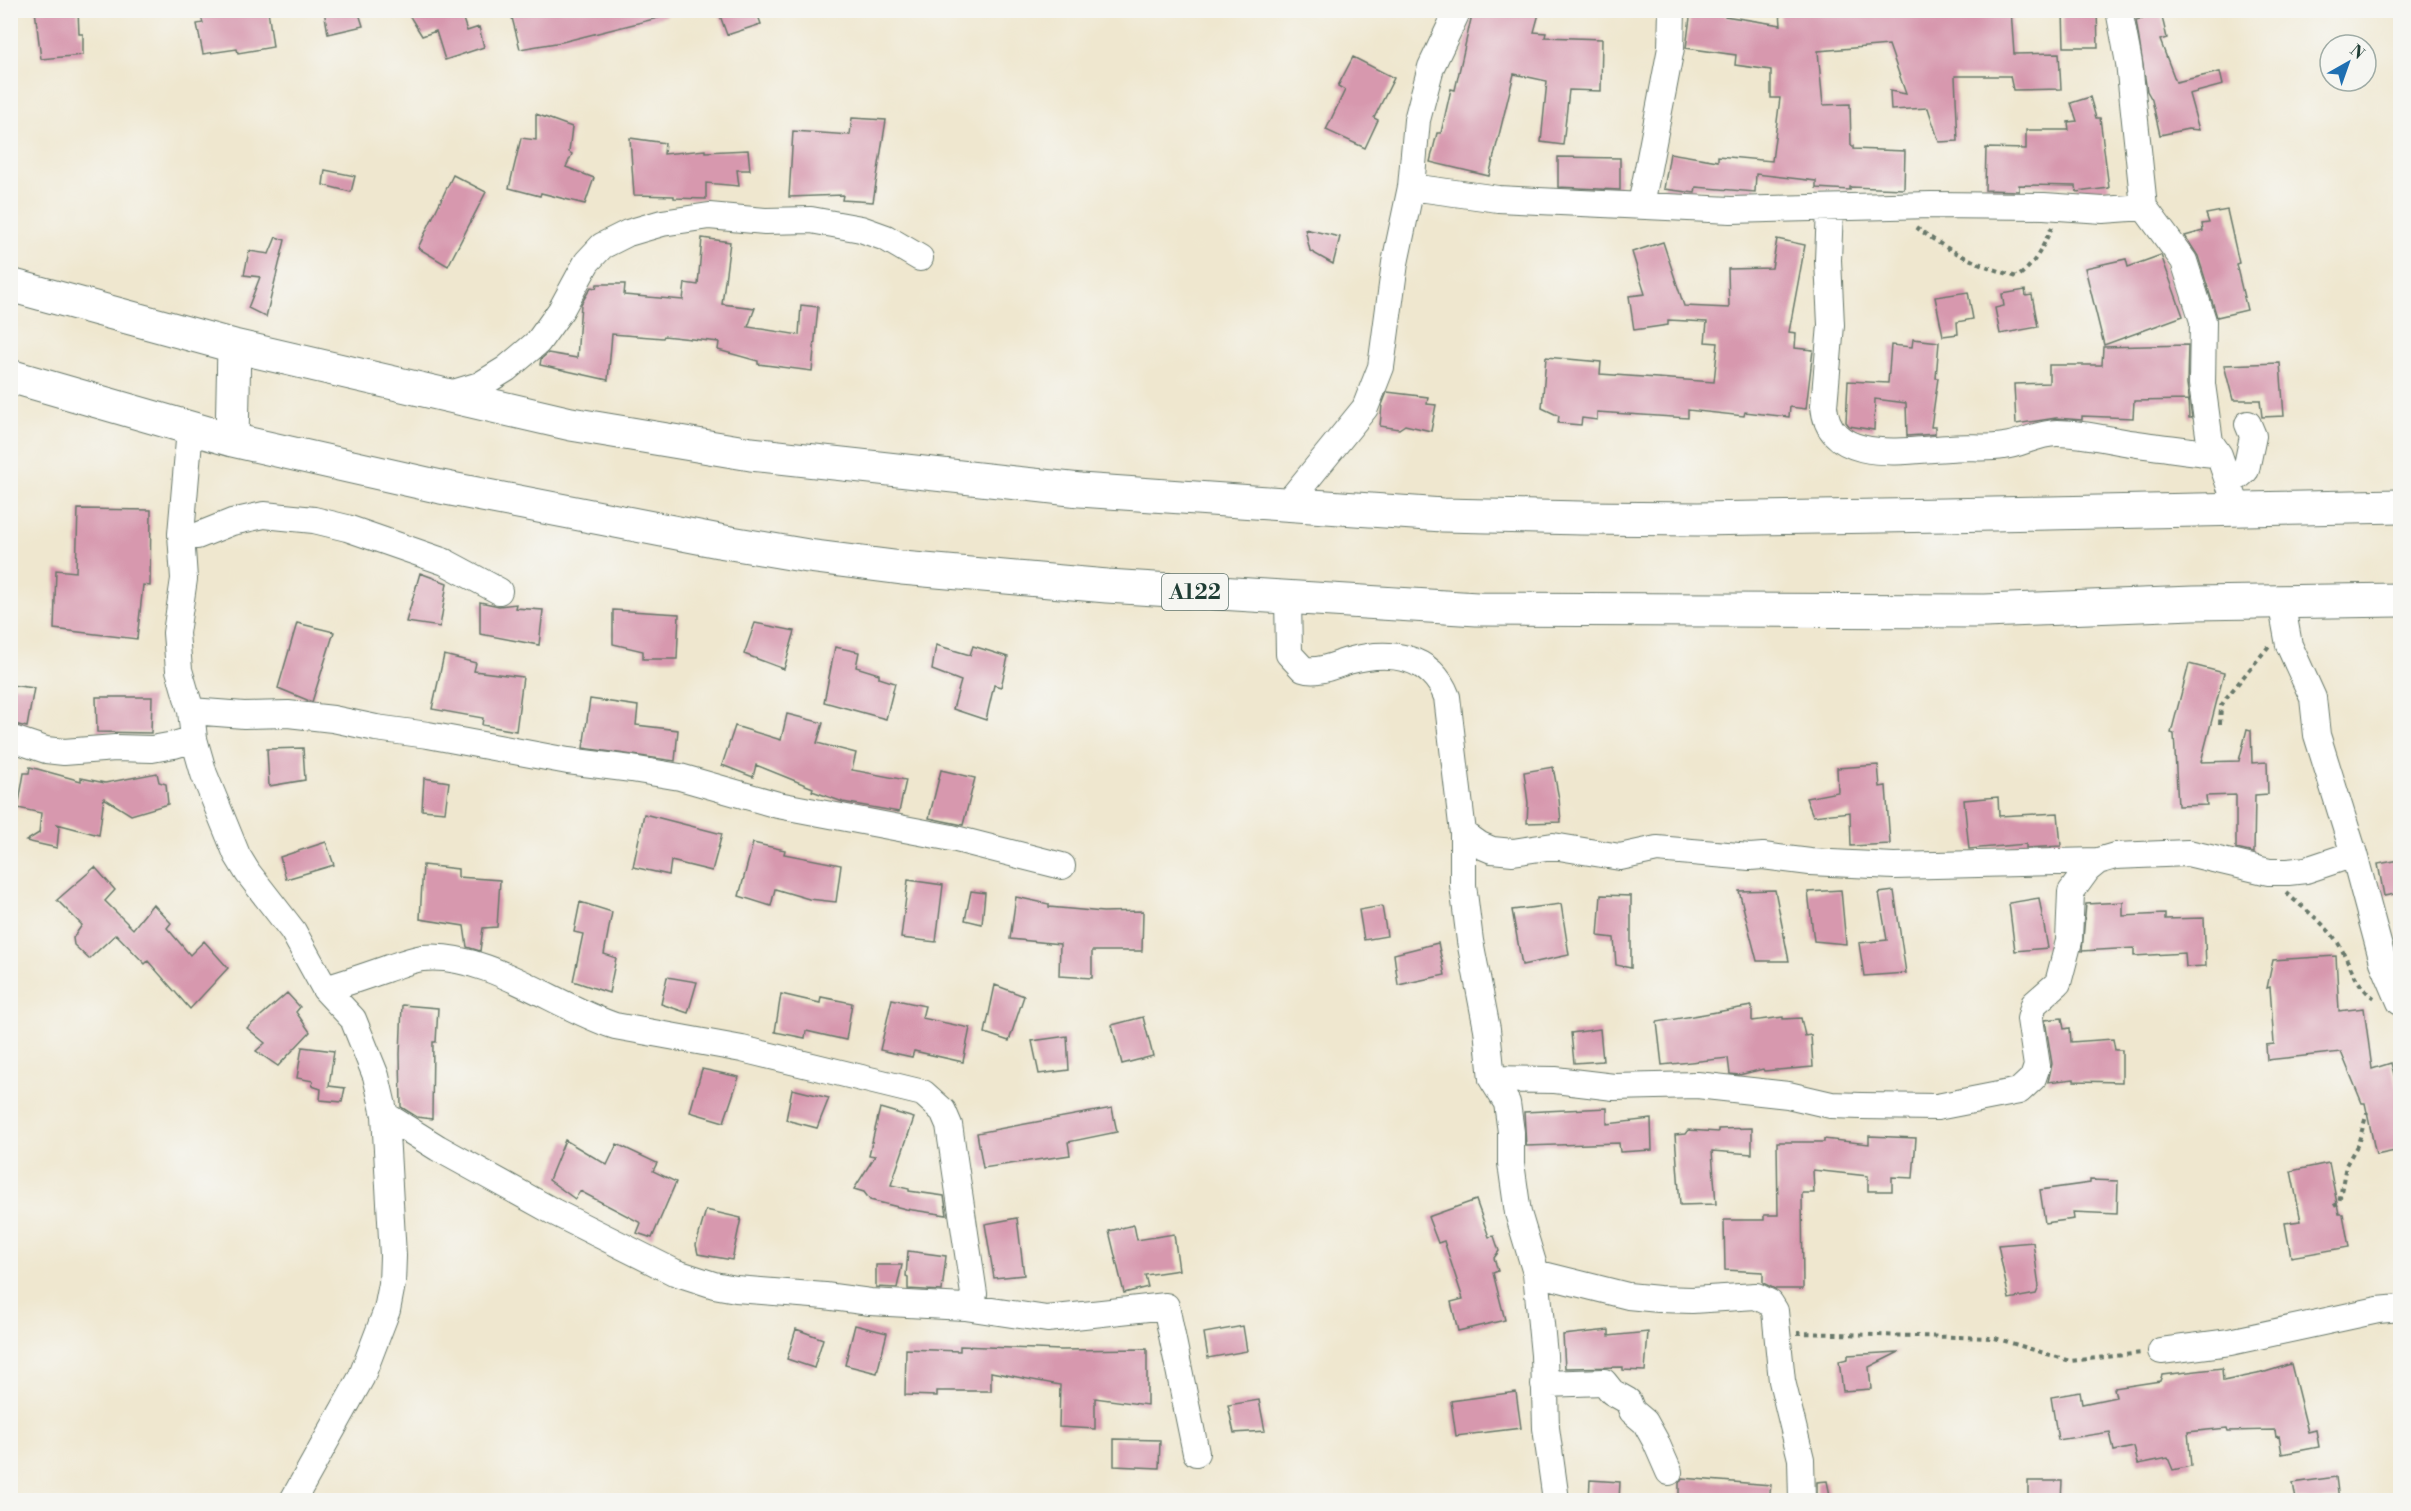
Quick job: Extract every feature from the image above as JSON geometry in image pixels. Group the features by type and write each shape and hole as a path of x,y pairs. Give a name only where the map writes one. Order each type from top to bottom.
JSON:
{"highway":[{"path":"10,285 234,346 571,424 751,454 1080,490 1443,516 1686,519 2233,495 2400,506"},
{"path":"232,440 234,346"},
{"name":"A122","path":"10,376 232,440 534,507 808,556 902,568 1107,586 1477,609 1985,611 2284,617 2400,600"}],"street":[{"path":"1287,504 1365,408 1382,367 1395,263 1411,187 1420,110 1431,67 1458,10"},
{"path":"1641,205 1671,48 1672,10"},
{"path":"2119,10 2129,63 2144,207 2184,261 2203,321 2202,384 2210,442 2219,455 2233,495"},
{"path":"1411,187 1498,199 1731,210 1896,206 2061,207 2103,210 2144,207"},
{"path":"1830,208 1827,260 1832,325 1824,406 1825,420 1829,429 1841,440 1857,448 1885,452 2007,446 2030,437 2052,433 2078,433 2219,455"},
{"path":"446,395 480,385 506,369 538,342 561,310 587,262 602,246 628,233 662,223 709,216 765,221 811,220 861,229 886,238 920,258"},
{"path":"498,407 506,369"},
{"path":"2233,495 2238,477 2247,470 2253,436 2248,424"},
{"path":"190,429 181,534 184,579 176,633 176,650 194,739 204,774 237,855 248,873 293,931 325,989 352,1018 376,1076 385,1115 393,1257 392,1284 387,1310 361,1378 293,1500"},
{"path":"181,534 197,536 232,522 264,515 314,520 347,528 445,562 499,591"},
{"path":"1288,598 1289,654 1303,669 1322,669 1371,657 1398,657 1415,660 1435,673 1448,697 1463,832 1463,885 1470,941 1487,1029 1492,1079 1506,1103 1511,1132 1511,1163 1518,1213 1536,1273 1544,1355 1546,1428 1556,1500"},
{"path":"2284,617 2289,645 2313,698 2317,718 2317,735 2388,974 2400,1002"},
{"path":"190,711 244,715 288,714 333,719 568,762 642,770 680,777 778,805 952,838 1062,866"},
{"path":"10,738 46,750 64,752 115,748 152,749 194,739"},
{"path":"1463,832 1480,845 1492,850 1514,852 1553,846 1620,858 1657,849 1750,857 1763,856 1810,862 1894,866 2098,861 2115,856 2188,852 2269,872 2306,870 2354,854"},
{"path":"1492,1079 1555,1080 1614,1087 1697,1085 1788,1095 1831,1105 1860,1106 1937,1107 2019,1091 2033,1078 2037,1066 2030,1019 2034,1004 2058,983 2069,941 2072,892 2087,870 2098,861"},
{"path":"325,989 420,958 439,958 498,974 595,1020 615,1026 742,1049 923,1094 943,1111 950,1125 974,1294 971,1303 965,1307"},
{"path":"385,1115 438,1148 554,1212 674,1272 695,1279 736,1289 870,1302 965,1307 1047,1319 1166,1306 1196,1453"},
{"path":"1536,1273 1628,1296 1692,1300 1756,1296 1770,1303 1775,1311 1782,1382 1801,1459 1802,1500"},
{"path":"2161,1351 2230,1342 2378,1310 2400,1308"},
{"path":"1544,1384 1604,1382 1612,1392 1628,1401 1632,1411 1645,1422 1669,1472"}],"path":[{"path":"1896,206 1911,223 1939,244 1969,261 2017,277 2028,270 2040,253 2061,207"},
{"path":"2220,724 2221,706 2263,650 2284,617"},
{"path":"2269,872 2276,885 2325,925 2339,944 2349,968 2368,993 2377,1000 2388,974"},
{"path":"2334,1206 2339,1203 2346,1165 2358,1144 2367,1113"},
{"path":"1777,1333 1995,1338 2070,1361 2161,1351"}],"building":[{"path":"35,10 78,10 79,34 83,34 83,55 41,59"},
{"path":"199,10 268,10 273,47 238,53 237,49 203,54 197,24 203,23"},
{"path":"324,10 358,10 363,26 328,34"},
{"path":"406,10 460,10 467,31 479,27 484,47 445,60 436,31 422,36"},
{"path":"510,10 665,10 666,16 562,42 520,49"},
{"path":"718,10 756,10 761,24 727,35"},
{"path":"1473,10 1540,10 1534,32 1546,33 1545,37 1602,39 1601,91 1569,90 1563,145 1541,142 1547,81 1514,74 1489,176 1430,162 1437,133 1441,133 1451,89 1455,90"},
{"path":"1691,10 1725,10 1725,16 1781,25 1780,12 1806,10 2011,10 2014,54 2059,53 2061,89 2013,90 2010,76 1955,76 1958,141 1939,142 1928,108 1891,110 1890,91 1906,94 1889,45 1818,51 1823,105 1850,104 1853,149 1905,151 1904,189 1816,188 1816,181 1756,174 1755,192 1696,187 1695,193 1664,189 1670,153 1718,161 1718,156 1772,161 1780,98 1771,98 1771,70 1735,65 1736,55 1686,48"},
{"path":"2063,10 2097,10 2098,47 2064,47"},
{"path":"2161,13 2167,38 2160,40 2176,82 2220,72 2223,85 2189,94 2199,130 2188,129 2160,135 2152,100 2147,91 2136,20"},
{"path":"1353,57 1394,78 1374,118 1378,120 1365,148 1326,130 1345,90 1338,86"},
{"path":"2090,97 2096,118 2100,118 2109,188 2077,192 2076,186 2019,185 2019,191 1985,190 1986,148 2026,149 2026,130 2069,130 2068,122 2077,121 2071,103"},
{"path":"536,114 572,127 569,152 572,154 566,167 594,178 585,204 509,188 521,138 536,140"},
{"path":"852,118 886,120 873,202 842,200 843,195 789,197 793,131 850,135"},
{"path":"630,138 665,143 664,154 705,150 705,152 748,150 750,170 737,170 739,186 706,183 706,199 634,195"},
{"path":"1558,157 1620,158 1620,190 1558,187"},
{"path":"325,170 355,176 351,192 323,185"},
{"path":"453,175 486,192 448,266 418,248"},
{"path":"2227,210 2247,310 2217,317 2198,256 2185,236 2203,231 2202,224 2209,223 2206,214"},
{"path":"1305,229 1340,237 1333,264 1310,251"},
{"path":"276,237 285,240 266,317 248,308 260,277 244,275 249,251 269,254"},
{"path":"702,238 730,242 722,304 755,308 748,327 799,335 801,305 818,307 812,371 758,364 758,361 718,350 719,342 664,336 663,338 612,334 608,380 540,365 541,359 548,353 577,358 581,304 591,287 596,288 597,284 625,284 624,295 683,300 685,283 698,285"},
{"path":"1777,239 1805,245 1789,332 1796,333 1795,348 1813,350 1806,409 1790,407 1789,417 1745,412 1744,416 1688,410 1688,418 1597,412 1597,420 1582,418 1581,425 1558,423 1559,416 1542,408 1546,357 1601,362 1600,374 1714,382 1718,343 1705,342 1707,322 1668,320 1668,325 1634,330 1629,296 1645,294 1632,252 1663,242 1684,306 1729,308 1728,269 1772,268"},
{"path":"2161,255 2183,316 2104,345 2085,268 2126,259 2128,267"},
{"path":"2025,290 2026,296 2032,295 2038,327 2000,334 1995,308 2004,306 2002,294"},
{"path":"1968,292 1973,319 1957,322 1958,334 1943,336 1935,297"},
{"path":"1913,339 1939,342 1936,378 1938,378 1931,427 1935,427 1935,434 1907,436 1906,403 1875,399 1874,430 1849,426 1846,422 1848,381 1888,383 1891,345 1912,347"},
{"path":"2188,345 2187,384 2192,418 2189,418 2188,400 2134,401 2133,418 2082,416 2082,420 2056,418 2016,424 2014,384 2049,383 2049,365 2102,365 2103,347"},
{"path":"2280,363 2284,416 2262,417 2260,400 2233,400 2224,365"},
{"path":"1387,392 1428,397 1427,404 1436,405 1431,431 1405,425 1399,429 1380,426 1382,405"},
{"path":"78,509 151,510 150,586 143,585 137,639 54,629 56,570 76,572"},
{"path":"420,573 447,583 440,627 406,622"},
{"path":"480,602 499,606 516,604 515,608 543,610 539,645 480,634"},
{"path":"613,610 679,614 677,659 643,659 643,651 613,644"},
{"path":"297,623 334,632 312,702 278,688"},
{"path":"755,623 795,631 784,669 744,654"},
{"path":"936,645 970,655 973,646 1008,657 1001,687 994,685 986,720 953,709 961,681 932,670"},
{"path":"835,647 859,652 856,667 879,674 879,678 895,683 886,719 824,702"},
{"path":"444,655 476,663 474,671 523,677 516,731 482,725 483,718 432,709"},
{"path":"2189,664 2224,673 2201,762 2239,761 2247,729 2251,730 2252,763 2267,762 2268,794 2255,795 2254,853 2236,849 2236,795 2206,796 2207,805 2178,806 2174,734 2171,733"},
{"path":"10,685 34,688 27,727 10,723"},
{"path":"96,697 152,697 151,733 97,732"},
{"path":"590,699 638,706 636,725 678,730 675,761 583,748"},
{"path":"787,714 823,723 817,743 856,753 852,770 906,780 899,812 843,802 812,791 813,788 756,765 753,777 722,765 735,726 781,740"},
{"path":"303,748 305,780 269,786 267,749"},
{"path":"1878,765 1880,787 1886,786 1890,844 1851,846 1850,812 1813,816 1806,798 1838,792 1837,768"},
{"path":"30,767 81,781 81,778 105,783 157,773 159,782 166,784 168,804 131,815 104,798 99,835 57,824 59,827 57,848 26,841 39,833 41,813 18,808 24,773 29,773"},
{"path":"1553,767 1561,822 1527,823 1528,803 1524,772"},
{"path":"941,770 975,778 963,825 929,818"},
{"path":"424,778 449,782 445,812 422,810"},
{"path":"1998,797 1999,816 2058,813 2061,846 2026,848 2026,844 1969,849 1964,800"},
{"path":"644,814 722,834 712,871 671,861 669,875 633,867"},
{"path":"326,842 334,865 286,879 280,857"},
{"path":"753,843 785,850 784,854 841,865 836,902 809,899 775,889 771,906 739,896"},
{"path":"2400,860 2400,893 2384,896 2378,864"},
{"path":"423,865 458,869 458,877 500,880 497,927 483,928 480,951 467,947 464,926 420,919"},
{"path":"95,867 115,890 105,901 133,929 153,904 171,923 167,928 190,955 204,941 228,968 190,1009 148,961 145,964 116,934 89,959 74,945 73,938 82,925 57,900"},
{"path":"908,880 943,885 936,942 901,938"},
{"path":"1775,890 1789,961 1757,961 1739,891"},
{"path":"1841,890 1846,944 1814,941 1808,892"},
{"path":"971,891 985,893 982,924 965,920"},
{"path":"1894,891 1906,973 1864,976 1859,943 1887,940 1879,893"},
{"path":"1601,895 1631,896 1631,968 1616,965 1614,938 1598,936"},
{"path":"1016,897 1049,904 1049,907 1103,912 1143,911 1142,951 1092,951 1092,978 1059,976 1060,944 1010,939"},
{"path":"2039,898 2048,948 2015,951 2009,903"},
{"path":"580,902 612,912 604,954 616,958 609,993 573,981 583,934 574,932"},
{"path":"2123,902 2123,916 2165,914 2165,919 2204,918 2206,966 2186,967 2185,953 2134,956 2134,948 2082,951 2086,904"},
{"path":"1561,904 1569,955 1522,965 1512,910"},
{"path":"1382,906 1387,936 1364,940 1359,910"},
{"path":"1438,943 1445,975 1398,985 1394,954"},
{"path":"2336,956 2339,1011 2364,1008 2372,1069 2391,1063 2400,1096 2400,1150 2376,1155 2365,1103 2362,1103 2341,1052 2267,1060 2266,1045 2274,1044 2270,987 2267,988 2273,960"},
{"path":"667,977 697,982 688,1013 661,1004"},
{"path":"995,985 1024,996 1009,1041 985,1033"},
{"path":"287,993 300,1007 296,1012 310,1032 278,1066 256,1051 265,1043 247,1028"},
{"path":"781,994 820,1003 821,997 852,1003 846,1040 806,1031 805,1038 775,1032"},
{"path":"892,999 925,1006 922,1018 970,1028 963,1062 914,1051 912,1057 880,1050"},
{"path":"402,1005 438,1008 436,1042 433,1042 432,1119 417,1117 401,1107"},
{"path":"1752,1006 1752,1021 1783,1017 1783,1019 1801,1018 1805,1036 1811,1035 1813,1067 1764,1071 1763,1069 1739,1075 1730,1074 1728,1058 1662,1065 1657,1022"},
{"path":"1143,1017 1153,1056 1122,1064 1112,1025"},
{"path":"2062,1018 2064,1029 2070,1028 2071,1042 2113,1039 2115,1050 2122,1050 2122,1082 2074,1081 2074,1079 2048,1082 2052,1064 2045,1020"},
{"path":"1600,1029 1603,1061 1574,1063 1571,1033"},
{"path":"1067,1036 1069,1070 1039,1074 1032,1041"},
{"path":"302,1047 334,1051 329,1086 345,1088 342,1102 320,1100 321,1089 312,1086 313,1081 297,1078"},
{"path":"702,1069 739,1077 724,1122 690,1112"},
{"path":"792,1089 829,1098 817,1128 786,1120"},
{"path":"880,1108 914,1118 891,1185 909,1189 909,1191 944,1196 947,1215 906,1209 870,1200 864,1192 854,1189 875,1156 869,1155"},
{"path":"1112,1108 1117,1132 1068,1142 1070,1155 983,1168 977,1133"},
{"path":"1607,1108 1607,1124 1651,1119 1652,1150 1620,1152 1619,1143 1526,1146 1524,1112"},
{"path":"1752,1128 1752,1154 1712,1151 1716,1204 1680,1205 1675,1135 1685,1134 1688,1130 1718,1132 1718,1129"},
{"path":"1869,1136 1916,1138 1913,1178 1892,1177 1892,1191 1868,1191 1868,1176 1813,1170 1814,1193 1802,1193 1803,1289 1775,1289 1763,1283 1763,1272 1725,1270 1724,1220 1764,1220 1764,1215 1778,1215 1777,1142 1824,1142 1824,1139 1869,1144"},
{"path":"565,1140 607,1165 617,1144 657,1163 653,1171 676,1182 652,1238 637,1233 641,1223 580,1191 575,1199 549,1180"},
{"path":"2329,1163 2339,1214 2343,1214 2349,1247 2291,1257 2285,1223 2301,1221 2291,1171"},
{"path":"2090,1180 2118,1181 2117,1214 2073,1212 2074,1219 2045,1223 2040,1190 2090,1183"},
{"path":"1476,1200 1489,1237 1494,1236 1499,1251 1494,1258 1498,1271 1493,1273 1505,1320 1458,1331 1451,1302 1463,1299 1444,1241 1438,1243 1428,1217"},
{"path":"706,1210 741,1218 732,1260 698,1254 696,1245"},
{"path":"1017,1218 1024,1275 994,1278 985,1224"},
{"path":"1134,1225 1137,1240 1174,1234 1179,1270 1145,1275 1148,1287 1124,1293 1109,1231"},
{"path":"2033,1242 2039,1287 2036,1294 2009,1299 1998,1245"},
{"path":"908,1251 946,1256 942,1291 908,1289 908,1277 906,1276"},
{"path":"876,1265 902,1265 897,1288 876,1287"},
{"path":"855,1325 887,1333 877,1373 845,1365"},
{"path":"1243,1326 1247,1351 1208,1358 1204,1333"},
{"path":"796,1329 823,1339 814,1368 787,1359"},
{"path":"1609,1330 1609,1336 1648,1332 1645,1371 1623,1370 1623,1367 1565,1368 1563,1335"},
{"path":"960,1346 1061,1350 1147,1349 1147,1405 1095,1398 1095,1429 1059,1427 1060,1385 991,1372 991,1391 937,1391 937,1396 905,1395 906,1349 960,1351"},
{"path":"1899,1352 1869,1367 1871,1389 1843,1391 1839,1361 1848,1359 1848,1355"},
{"path":"2291,1364 2308,1432 2316,1430 2319,1447 2282,1454 2279,1436 2276,1437 2275,1430 2228,1431 2227,1428 2188,1432 2191,1466 2173,1470 2168,1458 2138,1464 2134,1447 2114,1451 2110,1432 2058,1440 2051,1397 2080,1392 2082,1404 2116,1397 2114,1388 2160,1381 2162,1375 2222,1368 2223,1381"},
{"path":"1516,1392 1521,1428 1456,1436 1451,1401"},
{"path":"1259,1400 1265,1431 1234,1433 1228,1405"},
{"path":"1114,1439 1160,1440 1159,1468 1114,1466"},
{"path":"2336,1477 2339,1500 2296,1500 2293,1483"},
{"path":"1682,1478 1771,1485 1769,1500 1679,1500 1679,1483"},
{"path":"1590,1480 1620,1482 1619,1500 1589,1500"},
{"path":"1827,1481 1831,1500 1817,1500 1817,1482"},
{"path":"2028,1481 2062,1481 2061,1500 2028,1500"}]}
